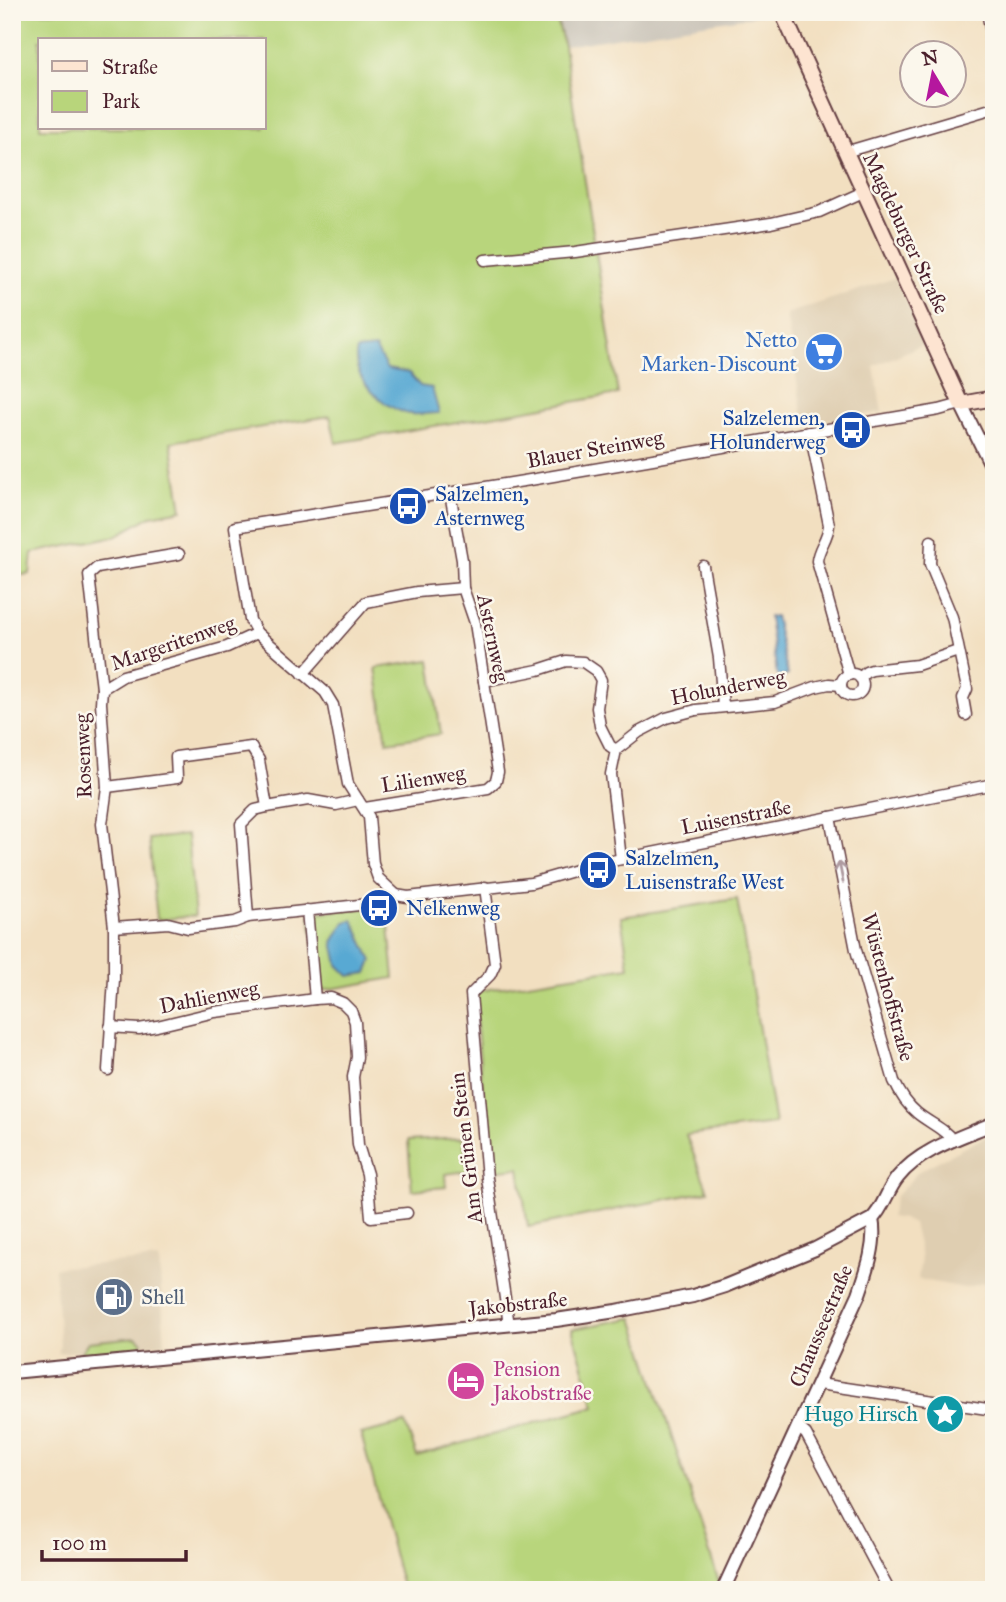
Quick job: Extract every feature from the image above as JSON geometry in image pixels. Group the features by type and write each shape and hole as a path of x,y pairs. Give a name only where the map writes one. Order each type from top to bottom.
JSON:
{"main road":[{"name":"Magdeburger Straße","path":"782,12 961,404"},
{"path":"961,404 994,398"}],"street":[{"path":"987,12 994,47"},
{"path":"845,152 994,108"},
{"path":"485,260 575,252 771,223 819,212 863,192"},
{"name":"Blauer Steinweg","path":"257,634 250,620 235,527 329,510 450,493 961,404"},
{"name":"Magdeburger Straße","path":"961,404 994,471"},
{"path":"810,432 829,525 828,533 818,551 817,561 849,675"},
{"name":"Asternweg","path":"450,493 462,560 463,589 475,623 498,772 496,781 488,788"},
{"path":"931,541 930,564 952,617 967,689 963,698 966,715"},
{"name":"Rosenweg","path":"108,1070 114,979 114,927 102,824 107,787 102,689 89,575 97,568 179,554"},
{"path":"703,566 719,658 723,706"},
{"path":"303,674 366,602 417,592 463,589"},
{"path":"257,634 325,692 334,705 348,784 369,817 373,864 378,878 396,895"},
{"name":"Margeritenweg","path":"102,689 123,676 227,648 257,634"},
{"path":"841,685 849,675 860,678 866,672 917,665 958,651"},
{"path":"484,681 538,670 566,661 583,662 596,671 601,680 597,708 600,726 610,746 616,750 611,774 621,859"},
{"name":"Holunderweg","path":"616,750 639,732 666,718 723,706 775,702 829,684 841,685 845,695 855,696 863,687 860,678"},
{"path":"107,787 177,778 176,757 251,747 259,760 267,807 256,810 241,824 248,917"},
{"name":"Luisenstraße","path":"114,927 168,923 188,928 235,922 248,917 387,902 396,895 408,897 531,883 621,859 994,784"},
{"name":"Lilienweg","path":"267,807 308,800 336,805 361,804 488,788"},
{"name":"Wüstenhoffstraße","path":"830,817 860,962 890,1069 903,1099 917,1114 949,1135 953,1141"},
{"name":"Am Grünen Stein","path":"485,887 495,964 490,975 471,994 486,1178 509,1325"},
{"path":"307,911 315,999 331,998 343,1003 351,1011 355,1022 357,1056 353,1077 358,1145 367,1174 371,1217 407,1213"},
{"name":"Dahlienweg","path":"110,1027 148,1028 215,1012 315,999"},
{"name":"Chausseestraße","path":"723,1590 859,1294 872,1242 872,1219 878,1214 893,1183 907,1167 953,1141 994,1123"},
{"name":"Jakobstraße","path":"12,1372 509,1325 616,1311 709,1292 792,1260 872,1219"},
{"path":"819,1384 994,1410"},
{"path":"799,1428 806,1434 889,1590"}],"shaded area":[{"path":"555,12 766,12 767,14 564,46"},
{"path":"895,278 926,343 874,366 882,412 804,424 786,314"},
{"path":"994,1132 994,1280 964,1288 918,1279 921,1257 913,1224 890,1217 896,1196 919,1171"},
{"path":"159,1259 165,1344 58,1353 60,1346 55,1268"}],"green space":[{"path":"12,12 555,12 564,46 618,394 336,443 330,416 171,442 182,510 151,516 116,536 32,553 30,574 12,576"},
{"path":"430,660 441,734 387,742 376,668"},
{"path":"187,835 195,916 157,920 149,839"},
{"path":"737,899 775,1124 686,1135 708,1191 528,1227 519,1168 490,1171 474,996 478,991 629,967 621,917"},
{"path":"387,906 394,978 319,991 310,913"},
{"path":"463,1138 468,1171 445,1174 446,1187 412,1190 408,1141"},
{"path":"633,1318 719,1582 716,1590 403,1590 361,1434 405,1423 417,1456 595,1406 572,1329"},
{"path":"136,1337 142,1341 140,1352 77,1358 88,1342"}],"water":[{"path":"375,348 387,369 409,373 420,386 432,388 439,413 405,413 386,404 369,389 358,370 357,350"},
{"path":"775,616 788,675 782,677 777,675 769,617"},
{"path":"353,920 372,961 367,973 349,976 338,965 333,942 345,922"}],"place":[{"name":"Netto Marken-Discount","path":"824,352"},
{"name":"Salzelemen, Holunderweg","path":"852,430"},
{"name":"Salzelmen, Asternweg","path":"408,506"},
{"name":"Salzelmen, Luisenstraße West","path":"598,870"},
{"name":"Nelkenweg","path":"379,908"},
{"name":"Shell","path":"114,1297"},
{"name":"Pension Jakobstraße","path":"466,1381"},
{"name":"Hugo Hirsch","path":"945,1414"}]}
